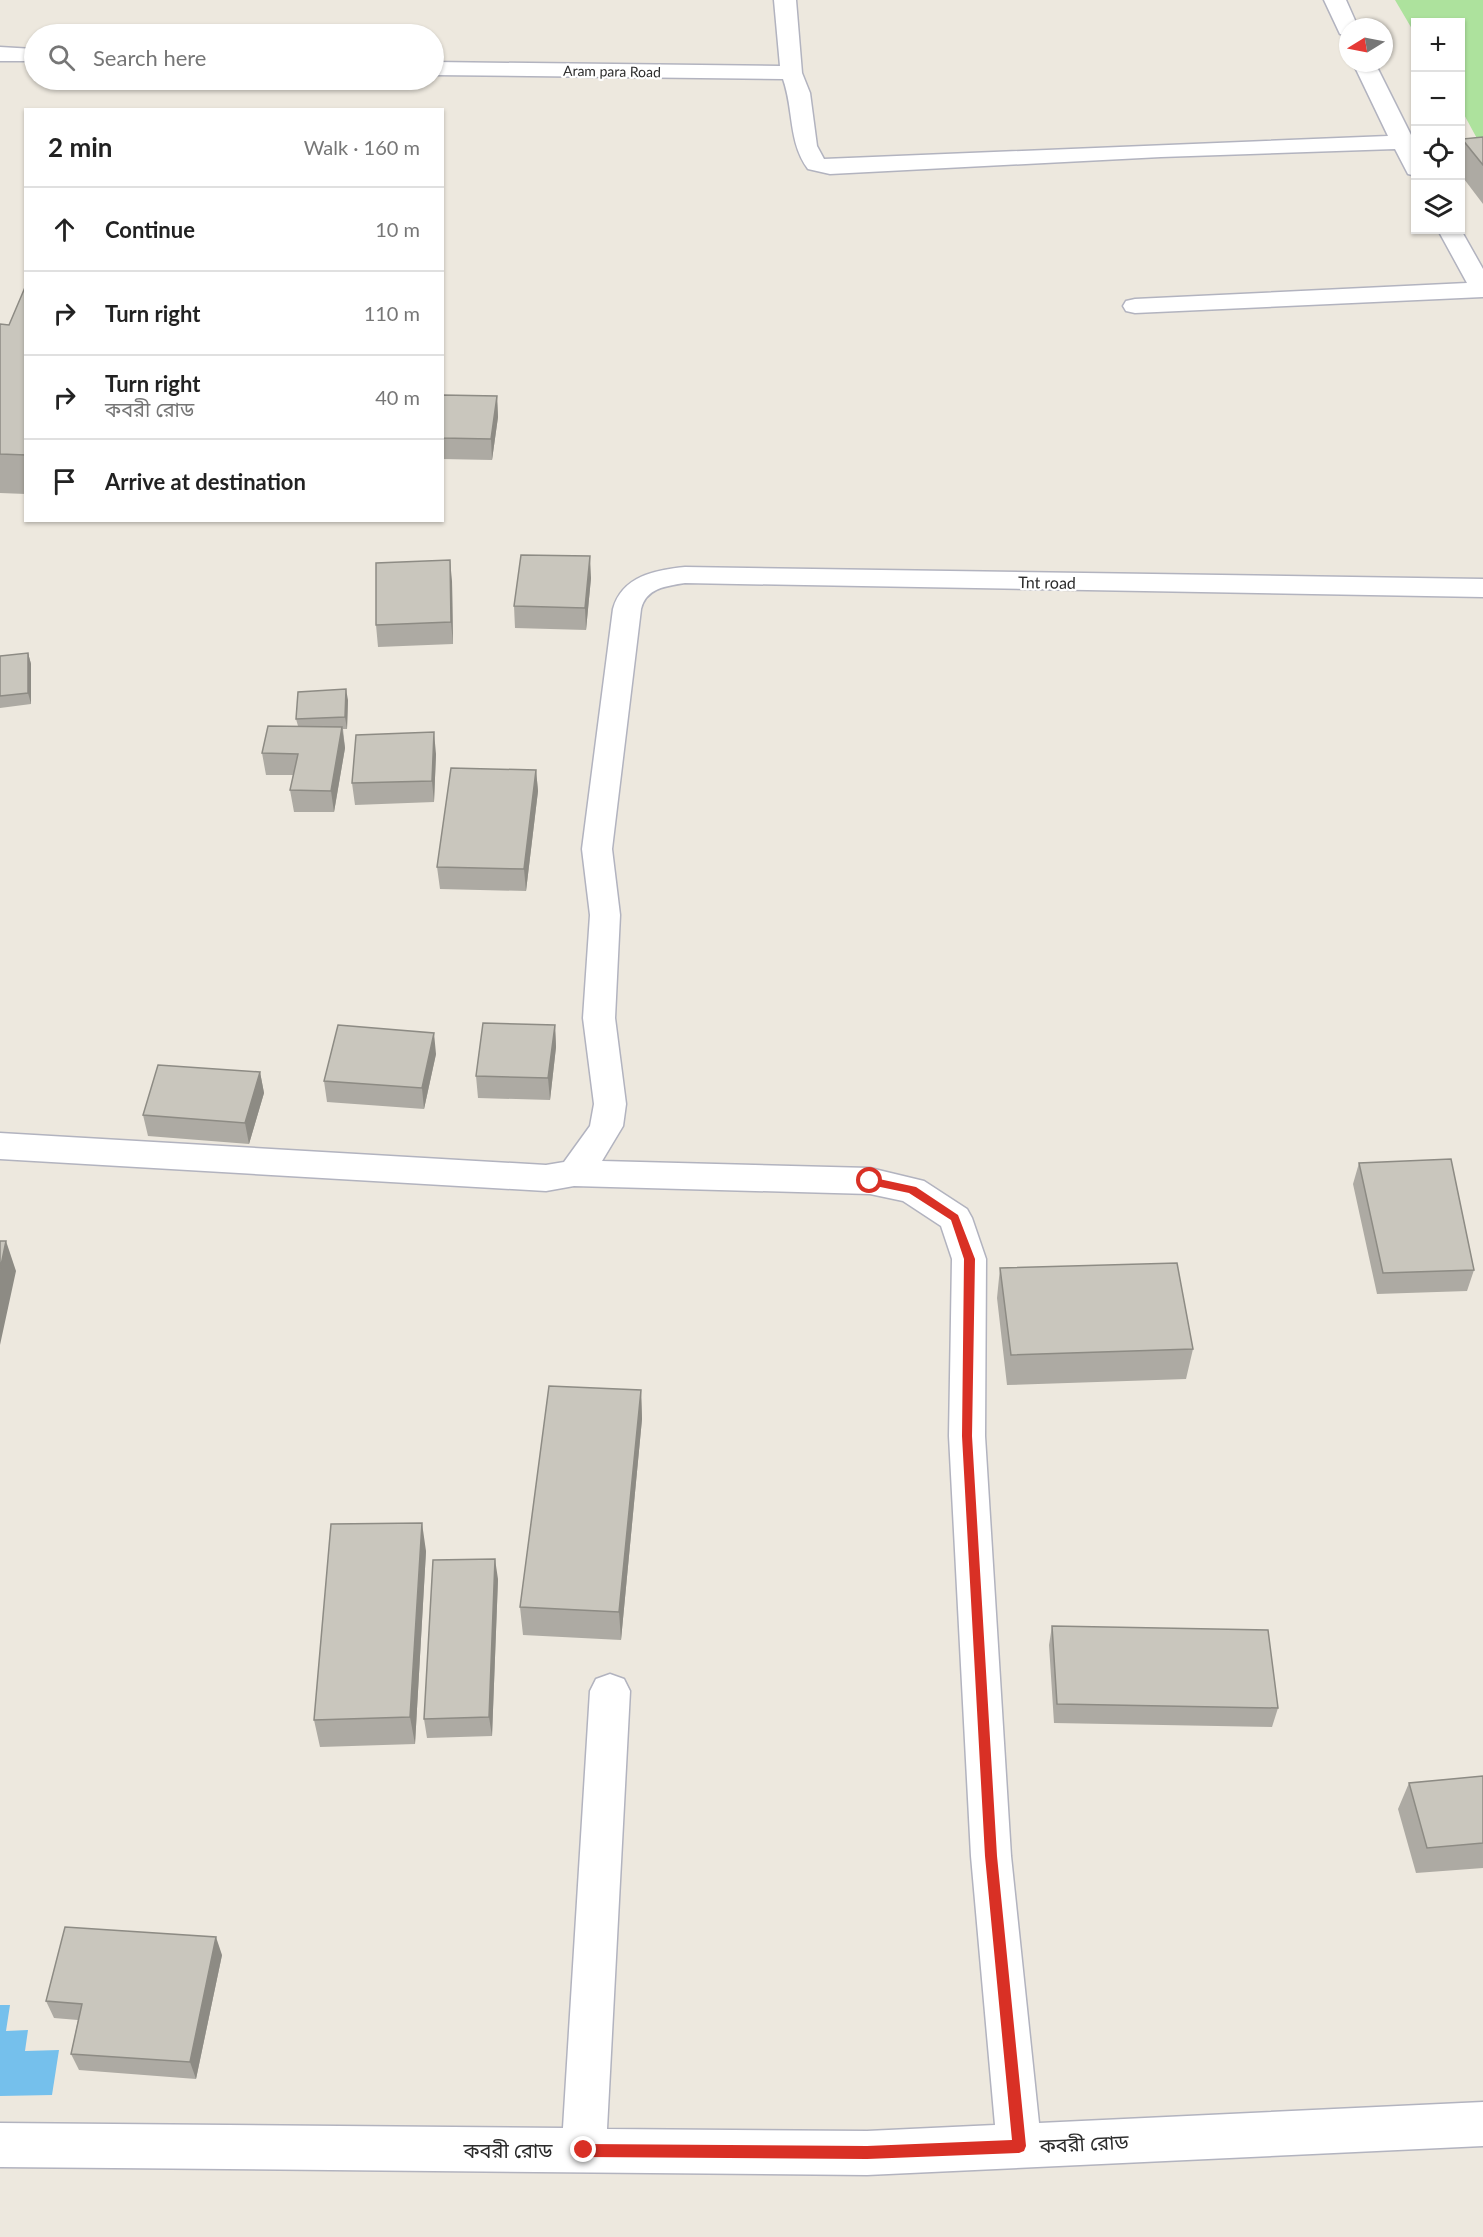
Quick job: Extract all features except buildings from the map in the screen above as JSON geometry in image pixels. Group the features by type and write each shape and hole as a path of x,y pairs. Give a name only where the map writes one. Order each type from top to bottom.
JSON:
{"street":[{"path":"785,0 791,73 799,93 806,147 816,164 830,167 1161,150 1400,142"},
{"path":"1335,0 1343,18"},
{"path":"0,54 24,55"},
{"name":"Aram para Road","path":"444,69 791,73"},
{"path":"1368,72 1400,142 1411,161"},
{"path":"1135,306 1483,290 1451,234"},
{"name":"Tnt road","path":"574,1173 596,1144 606,1126 610,1104 599,1018 605,915 597,849 627,609 631,596 645,585 663,578 685,575 1483,588"},
{"path":"0,1146 546,1178 574,1173 870,1181 912,1190 955,1218 969,1259 967,1436 991,1856 1019,2146"},
{"path":"584,2150 610,1691"},
{"name":"কবরী রোড","path":"0,2145 867,2152 1483,2124"}],"green space":[{"path":"1395,0 1483,0 1483,143 1480,144 1465,116 1465,18 1411,18 1411,27"}],"water":[{"path":"0,2005 10,2005 6,2031 28,2030 25,2051 59,2050 52,2095 0,2096"}],"route":[{"path":"584,2150 867,2152 1019,2146 991,1856 978,1592 967,1436 969,1259 955,1218 912,1190 870,1181"}]}
